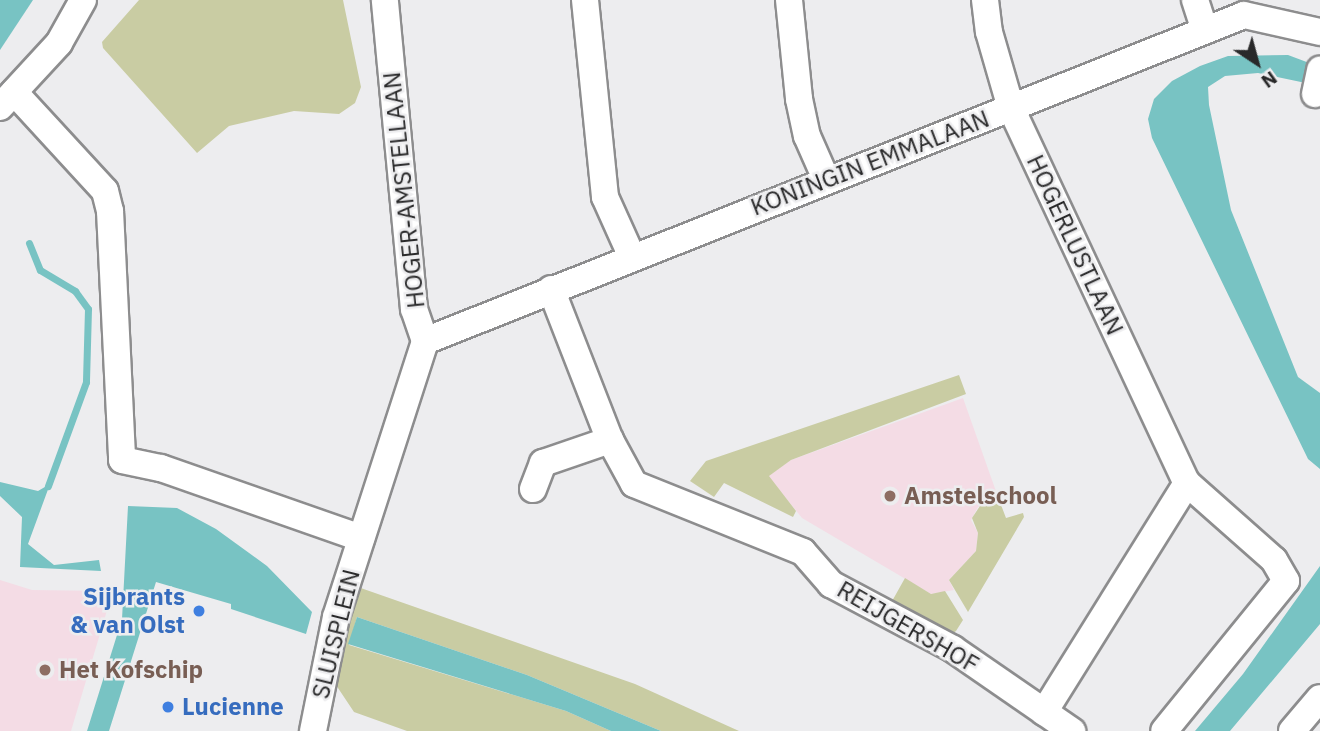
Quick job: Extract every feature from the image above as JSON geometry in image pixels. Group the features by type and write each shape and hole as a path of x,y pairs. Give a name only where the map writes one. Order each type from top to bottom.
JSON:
{"street":[{"path":"83,0 59,43 7,99 106,191 110,211 122,460 161,468 360,538"},
{"name":"HOGER-AMSTELLAAN","path":"360,538 425,341 414,309 385,0"},
{"path":"585,0 605,197 632,257"},
{"path":"789,0 799,99 807,136 826,179"},
{"name":"HOGERLUSTLAAN","path":"985,0 989,32 1011,108 1187,483 1274,560 1286,581 1164,731"},
{"path":"1195,0 1205,30"},
{"name":"KONINGIN EMMALAAN","path":"425,341 1205,30 1244,8 1320,32"},
{"name":"REIJGERSHOF","path":"551,289 610,440 634,484 803,552 831,584 953,649 1072,731"},
{"path":"533,489 543,464 610,440"},
{"path":"1044,712 1187,483"},
{"name":"SLUISPLEIN","path":"313,731 336,617 360,538"},
{"path":"1292,731 1320,698"}],"shaded area":[{"name":"Amstelschool","path":"963,398 998,497 978,507 971,520 978,533 976,551 949,580 954,590 931,594 802,518 768,476 791,460"},
{"name":"Het Kofschip","path":"0,580 32,590 105,591 111,597 71,731 0,731"}],"green space":[{"path":"139,0 343,0 361,87 355,103 339,114 294,111 229,126 197,153 103,48 102,42"},
{"path":"959,375 966,394 791,460 769,476 796,511 793,517 724,483 714,497 690,481 706,461"},
{"path":"998,497 1006,518 1023,513 1024,517 968,612 949,580 976,551 978,533 972,518 980,506"},
{"path":"905,578 931,594 945,591 963,620 956,631 952,634 891,603"},
{"path":"355,586 635,684 739,731 661,731 527,675 357,617 349,645 566,711 611,731 407,731 354,712 332,679"}],"water":[{"path":"0,0 33,0 0,50"},
{"path":"1288,55 1320,67 1320,86 1258,73 1225,76 1208,87 1209,105 1231,210 1298,377 1320,393 1320,469 1308,459 1152,138 1148,119 1154,99 1172,81 1200,66 1228,56"},
{"path":"0,482 38,491 50,484 28,544 54,565 99,560 101,571 20,567 22,517 0,496"},
{"path":"128,506 177,508 216,529 267,566 312,612 306,634 231,609 231,604 156,582 109,731 87,731 122,619"},
{"path":"1320,566 1320,624 1230,731 1195,731 1243,674"},
{"path":"357,617 527,675 661,731 611,731 566,711 348,644"}],"waterway":[{"path":"29,243 40,270 75,291 88,309 86,382 48,486"}],"place":[{"name":"Amstelschool","path":"890,496"},
{"name":"Sijbrants & van Olst","path":"199,611"},
{"name":"Het Kofschip","path":"45,670"},
{"name":"Lucienne","path":"168,707"}]}
